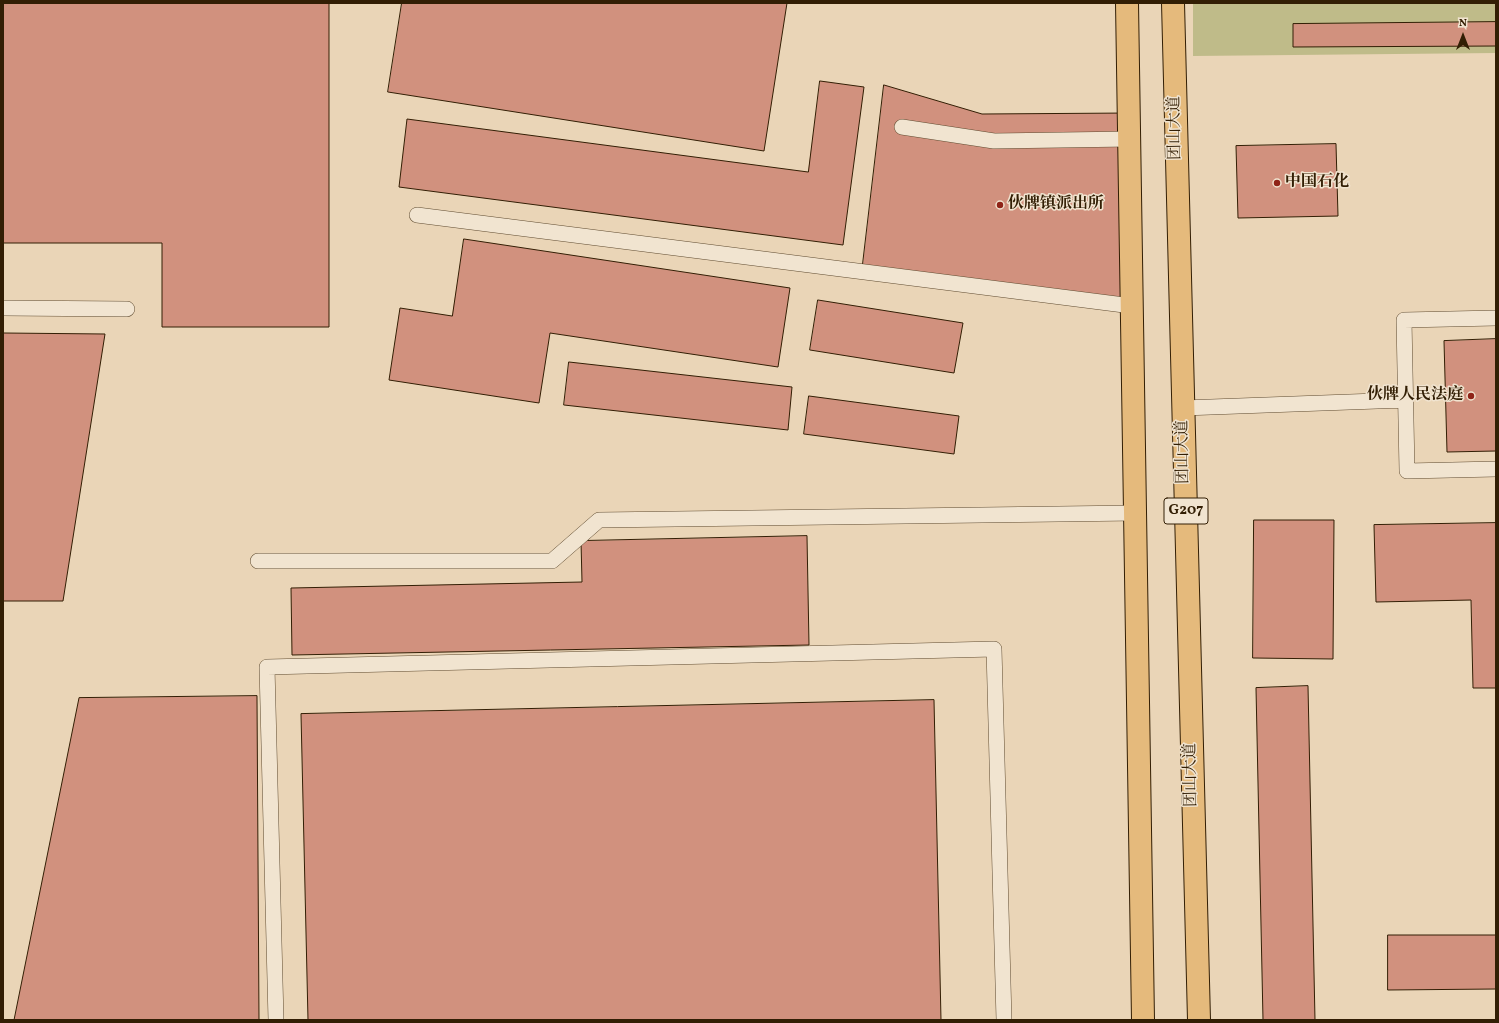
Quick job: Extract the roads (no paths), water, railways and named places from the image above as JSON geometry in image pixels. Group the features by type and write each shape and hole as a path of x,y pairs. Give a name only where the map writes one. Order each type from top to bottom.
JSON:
{"highway":[{"path":"1127,3 1143,1020"},
{"name":"团山大道","path":"1172,3 1199,1020"}],"lane":[{"path":"902,128 994,141 1130,139"},
{"path":"417,214 1132,306"},
{"path":"3,308 127,309"},
{"path":"1496,318 1404,320 1406,471 1496,469"},
{"path":"1183,408 1405,400"},
{"path":"258,561 552,561 598,520 1135,513"},
{"path":"276,1020 267,667 994,649 1004,1020"}],"place":[{"name":"中国石化","path":"1277,183"},
{"name":"伙牌镇派出所","path":"1000,205"},
{"name":"伙牌人民法庭","path":"1471,396"}]}
